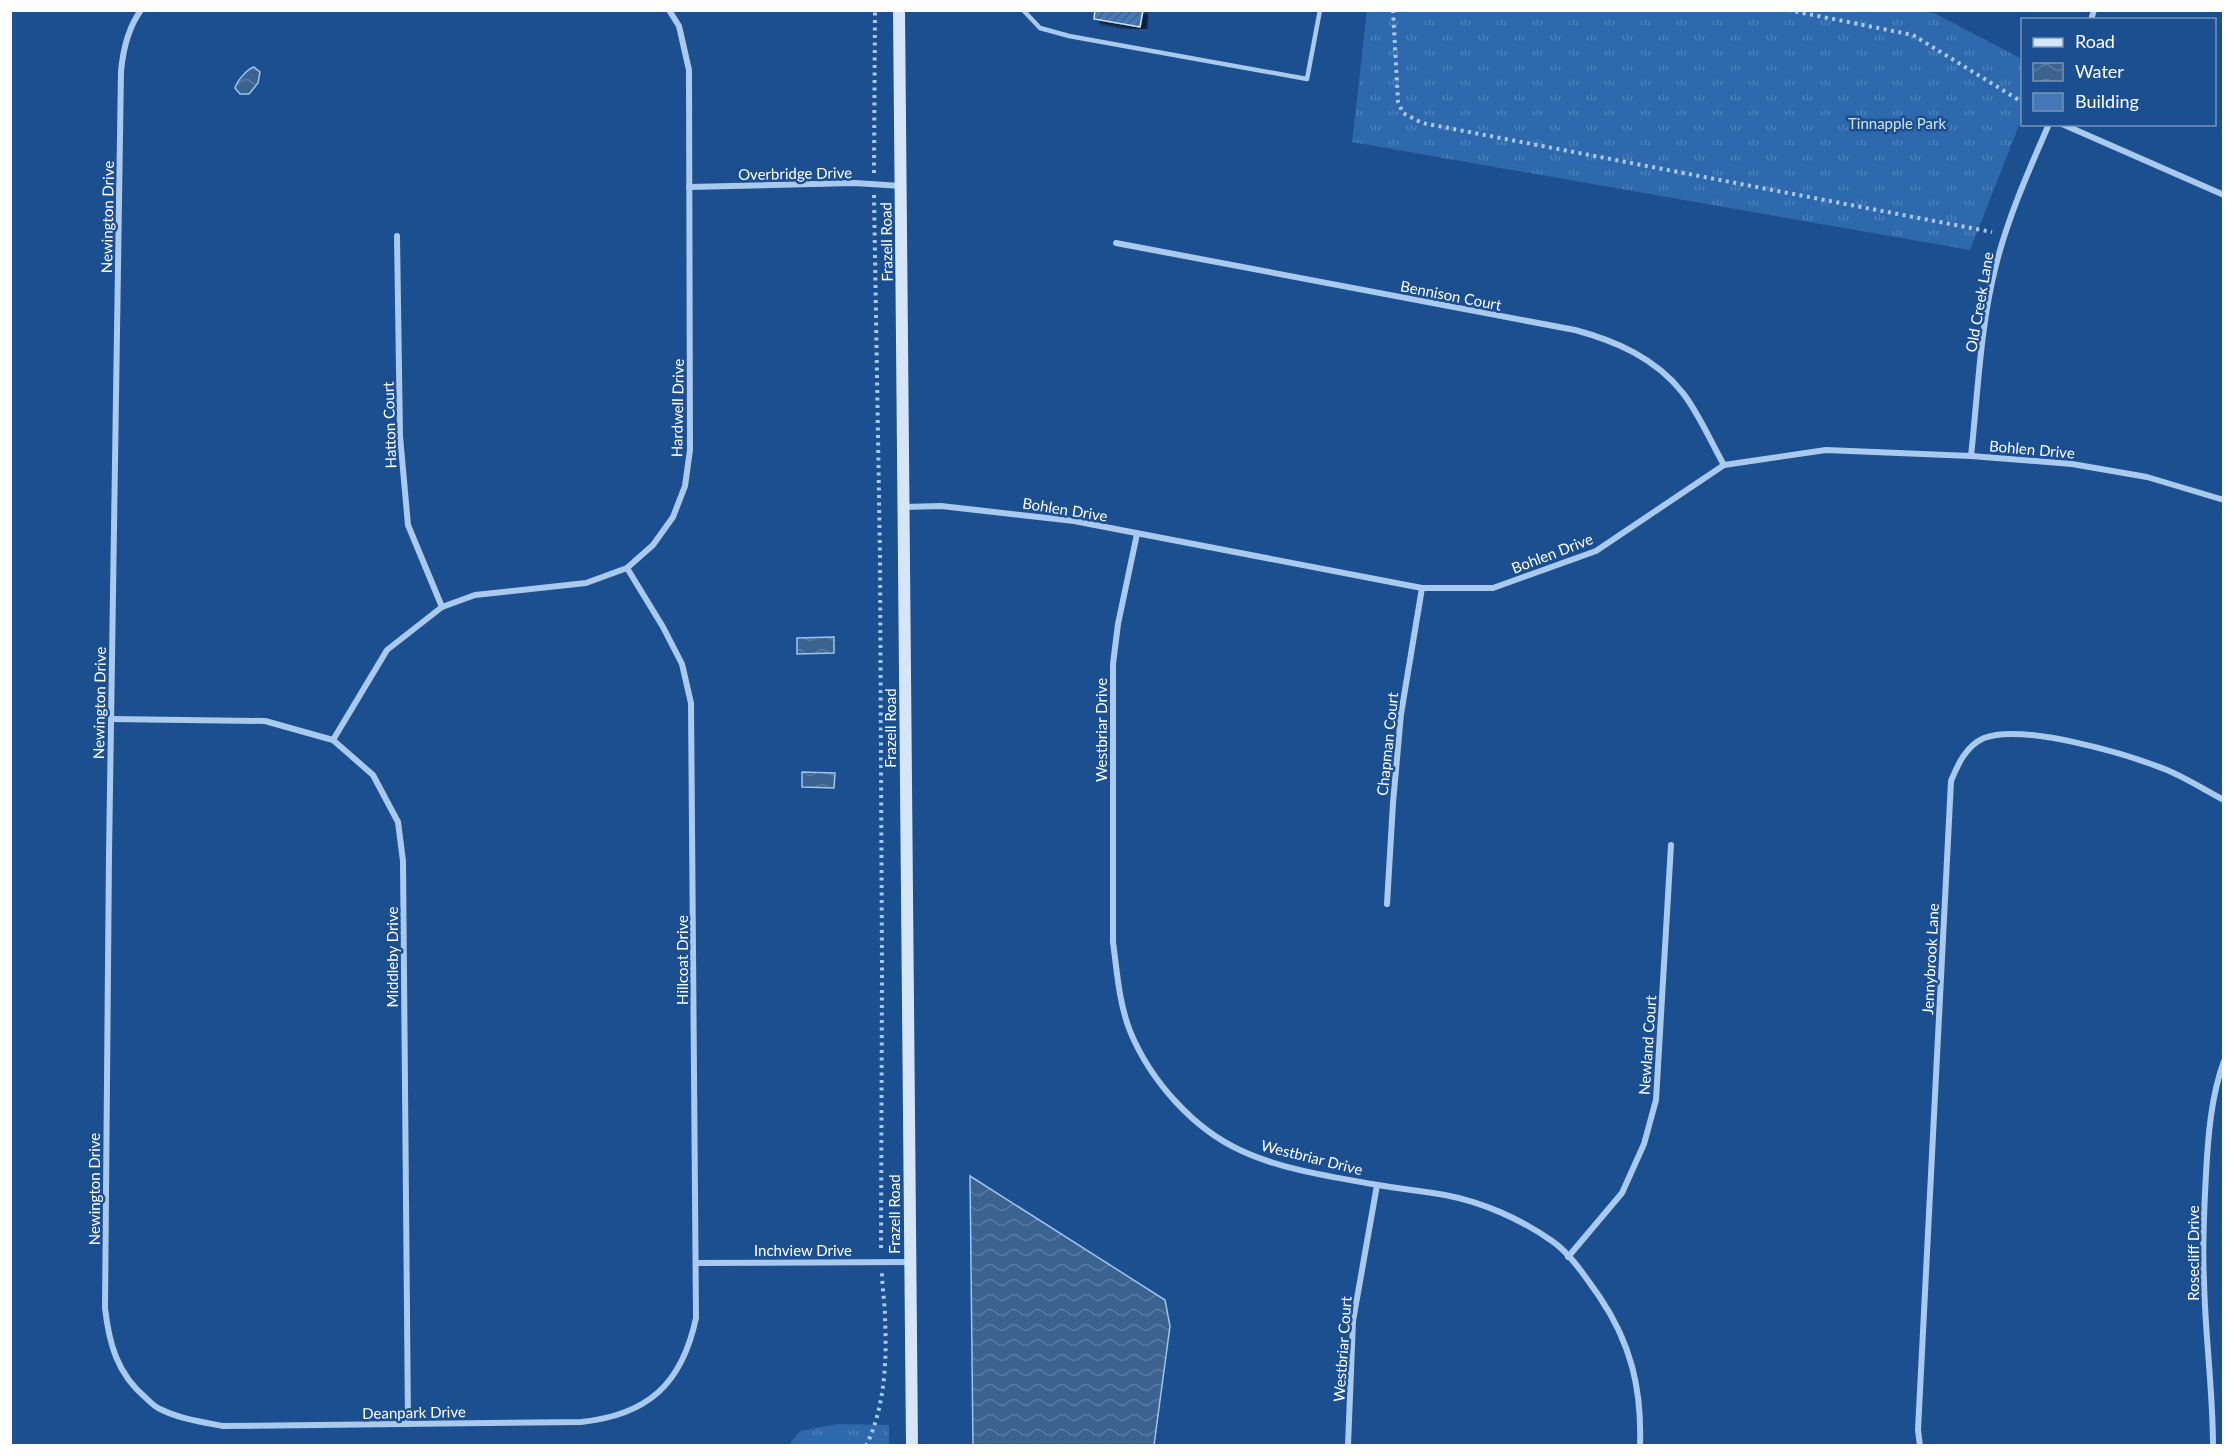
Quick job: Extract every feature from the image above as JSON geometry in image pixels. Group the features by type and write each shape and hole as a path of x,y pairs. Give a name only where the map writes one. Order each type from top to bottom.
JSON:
{"street":[{"name":"Newington Drive","path":"137,1391 118,1365 108,1338 105,1308 121,71 122,56 133,21 141,10"},
{"name":"Hardwell Drive","path":"333,740 387,650 442,607 474,595 586,583 627,568 653,545 673,517 685,486 690,450 689,70 679,26 669,10"},
{"name":"Frazell Road","path":"900,10 912,1446"},
{"name":"Old Creek Lane","path":"1971,456 1984,333 1995,267 2005,235 2048,126"},
{"path":"2067,126 2223,195"},
{"name":"Overbridge Drive","path":"689,187 874,184 901,186"},
{"name":"Hatton Court","path":"397,236 400,436 408,525 442,607"},
{"name":"Bennison Court","path":"1116,243 1575,330 1603,338 1635,352 1662,371 1676,385 1683,393 1724,465"},
{"name":"Bohlen Drive","path":"903,507 941,506 1074,520 1422,588 1493,588 1596,551 1724,465 1826,450 1971,456 2083,465 2147,477 2223,500"},
{"name":"Westbriar Drive","path":"1137,534 1113,664 1113,942 1119,988 1130,1030 1149,1068 1179,1105 1208,1131 1241,1151 1306,1170 1377,1185 1447,1195 1479,1204 1511,1218 1554,1242 1587,1279 1614,1318 1635,1372 1641,1427 1640,1446"},
{"name":"Hillcoat Drive","path":"627,568 663,627 682,664 691,703 696,1318 690,1344 680,1365"},
{"name":"Chapman Court","path":"1387,904 1401,714 1422,588"},
{"name":"Middleby Drive","path":"111,719 265,721 333,740 373,775 398,822 403,861 408,1424"},
{"name":"Jennybrook Lane","path":"1920,1446 1918,1430 1951,781 1962,756 1983,739 2009,733 2082,743 2168,770 2223,801"},
{"name":"Newland Court","path":"1568,1257 1622,1194 1644,1144 1656,1100 1671,845"},
{"name":"Rosecliff Drive","path":"2213,1446 2203,1227 2207,1145 2218,1076 2223,1061"},
{"name":"Westbriar Court","path":"1348,1446 1353,1322 1377,1185"},
{"name":"Inchview Drive","path":"696,1263 910,1262"},
{"name":"Deanpark Drive","path":"137,1391 159,1409 189,1420 223,1426 581,1422 606,1419 631,1411 650,1399 669,1381 680,1365"}],"lane":[{"path":"1023,10 1025,15 1040,28 1069,36 1307,79 1320,10"}],"path":[{"path":"866,1446 878,1414 883,1386 885,1317 881,1262 880,569 874,184 875,10"},
{"path":"1393,10 1398,102 1403,113 1422,123 2005,235"},
{"path":"1788,10 1913,35 2021,101"}],"green space":[{"name":"Tinnapple Park","path":"1367,10 1918,11 1934,13 2021,58 2021,121 1970,250 1352,142"},
{"path":"838,1424 889,1425 889,1445 789,1445 800,1431"}],"water":[{"path":"254,67 260,72 258,83 249,94 240,94 235,88 236,85 245,73"},
{"path":"834,637 834,653 797,654 797,638"},
{"path":"802,772 835,773 834,788 802,787"},
{"path":"970,1176 1165,1300 1170,1326 1154,1445 973,1445"}],"building":[{"path":"1095,10 1143,10 1140,27 1094,19"}]}
